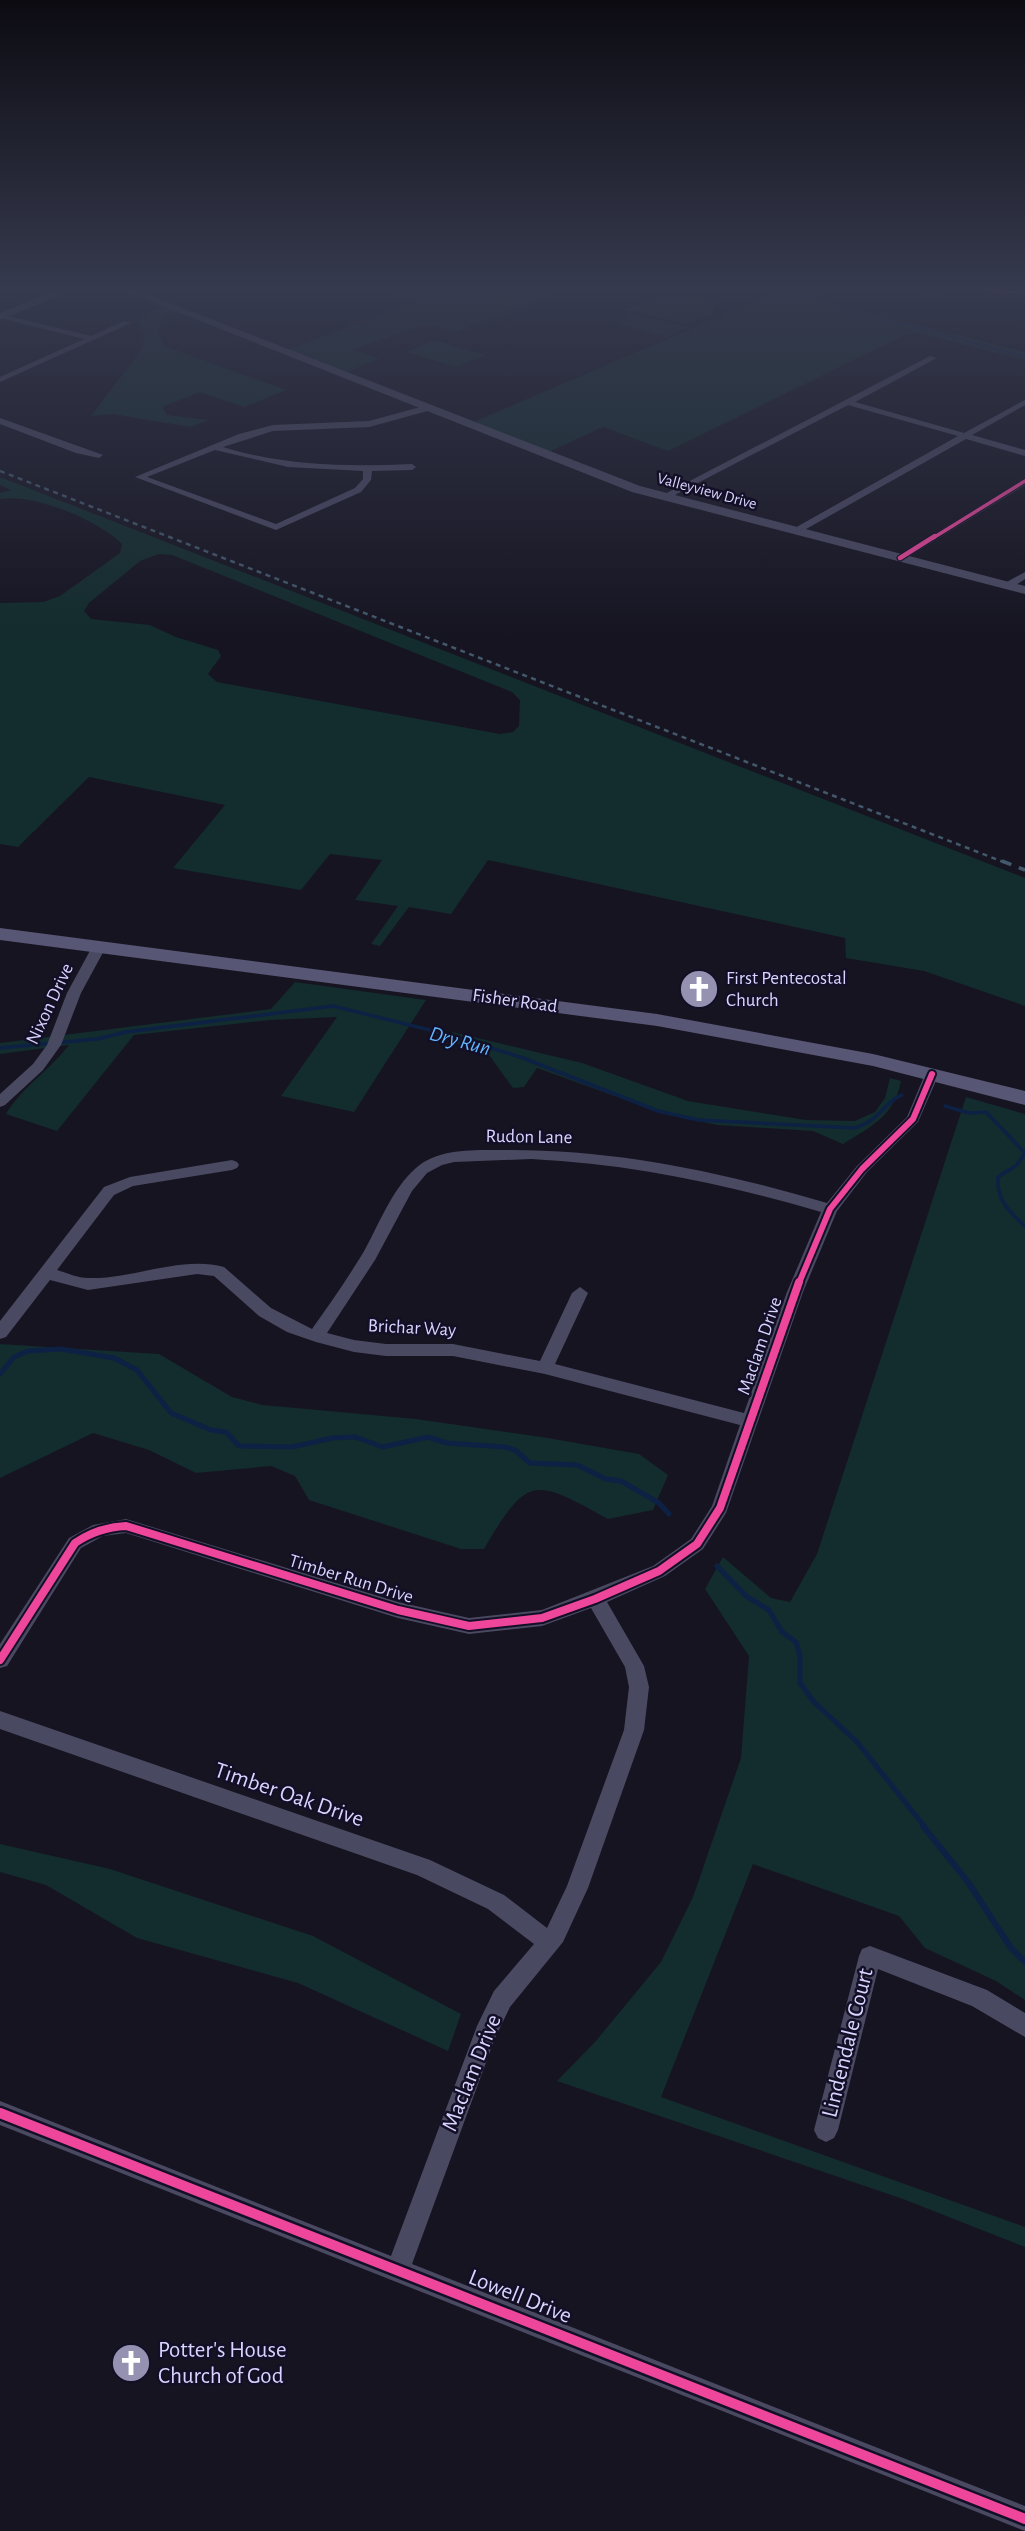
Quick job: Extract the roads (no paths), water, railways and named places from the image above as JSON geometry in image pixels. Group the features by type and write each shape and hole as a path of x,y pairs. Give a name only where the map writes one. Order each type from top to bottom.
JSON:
{"main road":[{"name":"Fisher Road","path":"0,934 657,1020 757,1036 932,1074 1025,1098"}],"street":[{"name":"Valleyview Drive","path":"418,404 615,482 1025,590"},
{"path":"664,497 843,404"},
{"path":"854,404 1025,453"},
{"path":"796,531 1021,404"},
{"path":"368,469 367,480 358,490 276,527 139,477 273,428 369,424 428,408"},
{"path":"0,421 79,451 99,455"},
{"path":"215,447 281,464 368,469 412,467"},
{"path":"900,558 1025,481"},
{"path":"1009,585 1025,575"},
{"name":"Nixon Drive","path":"0,1102 38,1067 55,1042 74,993 99,947"},
{"name":"Maclam Drive","path":"398,2269 485,2034 502,1999 550,1943 576,1888 634,1730 639,1687 634,1666 595,1599 659,1571 697,1544 720,1508 799,1282 830,1209 862,1170 913,1119 932,1074"},
{"name":"Rudon Lane","path":"316,1336 367,1259 412,1182 422,1170 440,1160 461,1156 566,1154 750,1186 830,1209"},
{"path":"0,1333 109,1191 130,1182 232,1166"},
{"name":"Brichar Way","path":"45,1273 88,1284 197,1269 218,1271 265,1312 316,1336 386,1350 453,1350 545,1368 750,1421"},
{"path":"545,1368 580,1293"},
{"name":"Timber Run Drive","path":"0,1660 75,1543 100,1530 126,1526 398,1610 468,1626 542,1618 595,1599"},
{"name":"Timber Oak Drive","path":"0,1720 423,1867 496,1902 550,1943"},
{"name":"Lindendale Court","path":"826,2130 870,1956 979,1998 1025,2026"},
{"name":"Lowell Drive","path":"0,2113 1025,2519"}],"waterway":[{"name":"Dry Run","path":"0,1048 97,1039 126,1032 333,1006 450,1035 523,1058 658,1111 698,1120 855,1128 864,1125 902,1095"},
{"name":"Dry Run","path":"945,1106 969,1113 986,1112 1025,1153 1017,1165 998,1177 1001,1198 1025,1226"},
{"path":"0,1374 14,1357 28,1351 61,1349 114,1358 137,1370 171,1413 211,1430 226,1432 239,1446 292,1447 332,1438 355,1437 383,1447 428,1437 447,1443 505,1447 515,1450 530,1463 577,1465 606,1479 621,1481 659,1503 669,1514"},
{"path":"717,1566 746,1596 769,1610 782,1632 796,1642 800,1656 800,1683 814,1702 857,1742 925,1827"},
{"path":"923,1826 968,1882 1011,1948 1025,1962"}],"railway":[{"path":"0,471 1006,863"},
{"path":"1002,861 1025,870"}],"place":[{"name":"First Pentecostal Church","path":"699,989"},
{"name":"Potter's House Church of God","path":"131,2363"}]}
